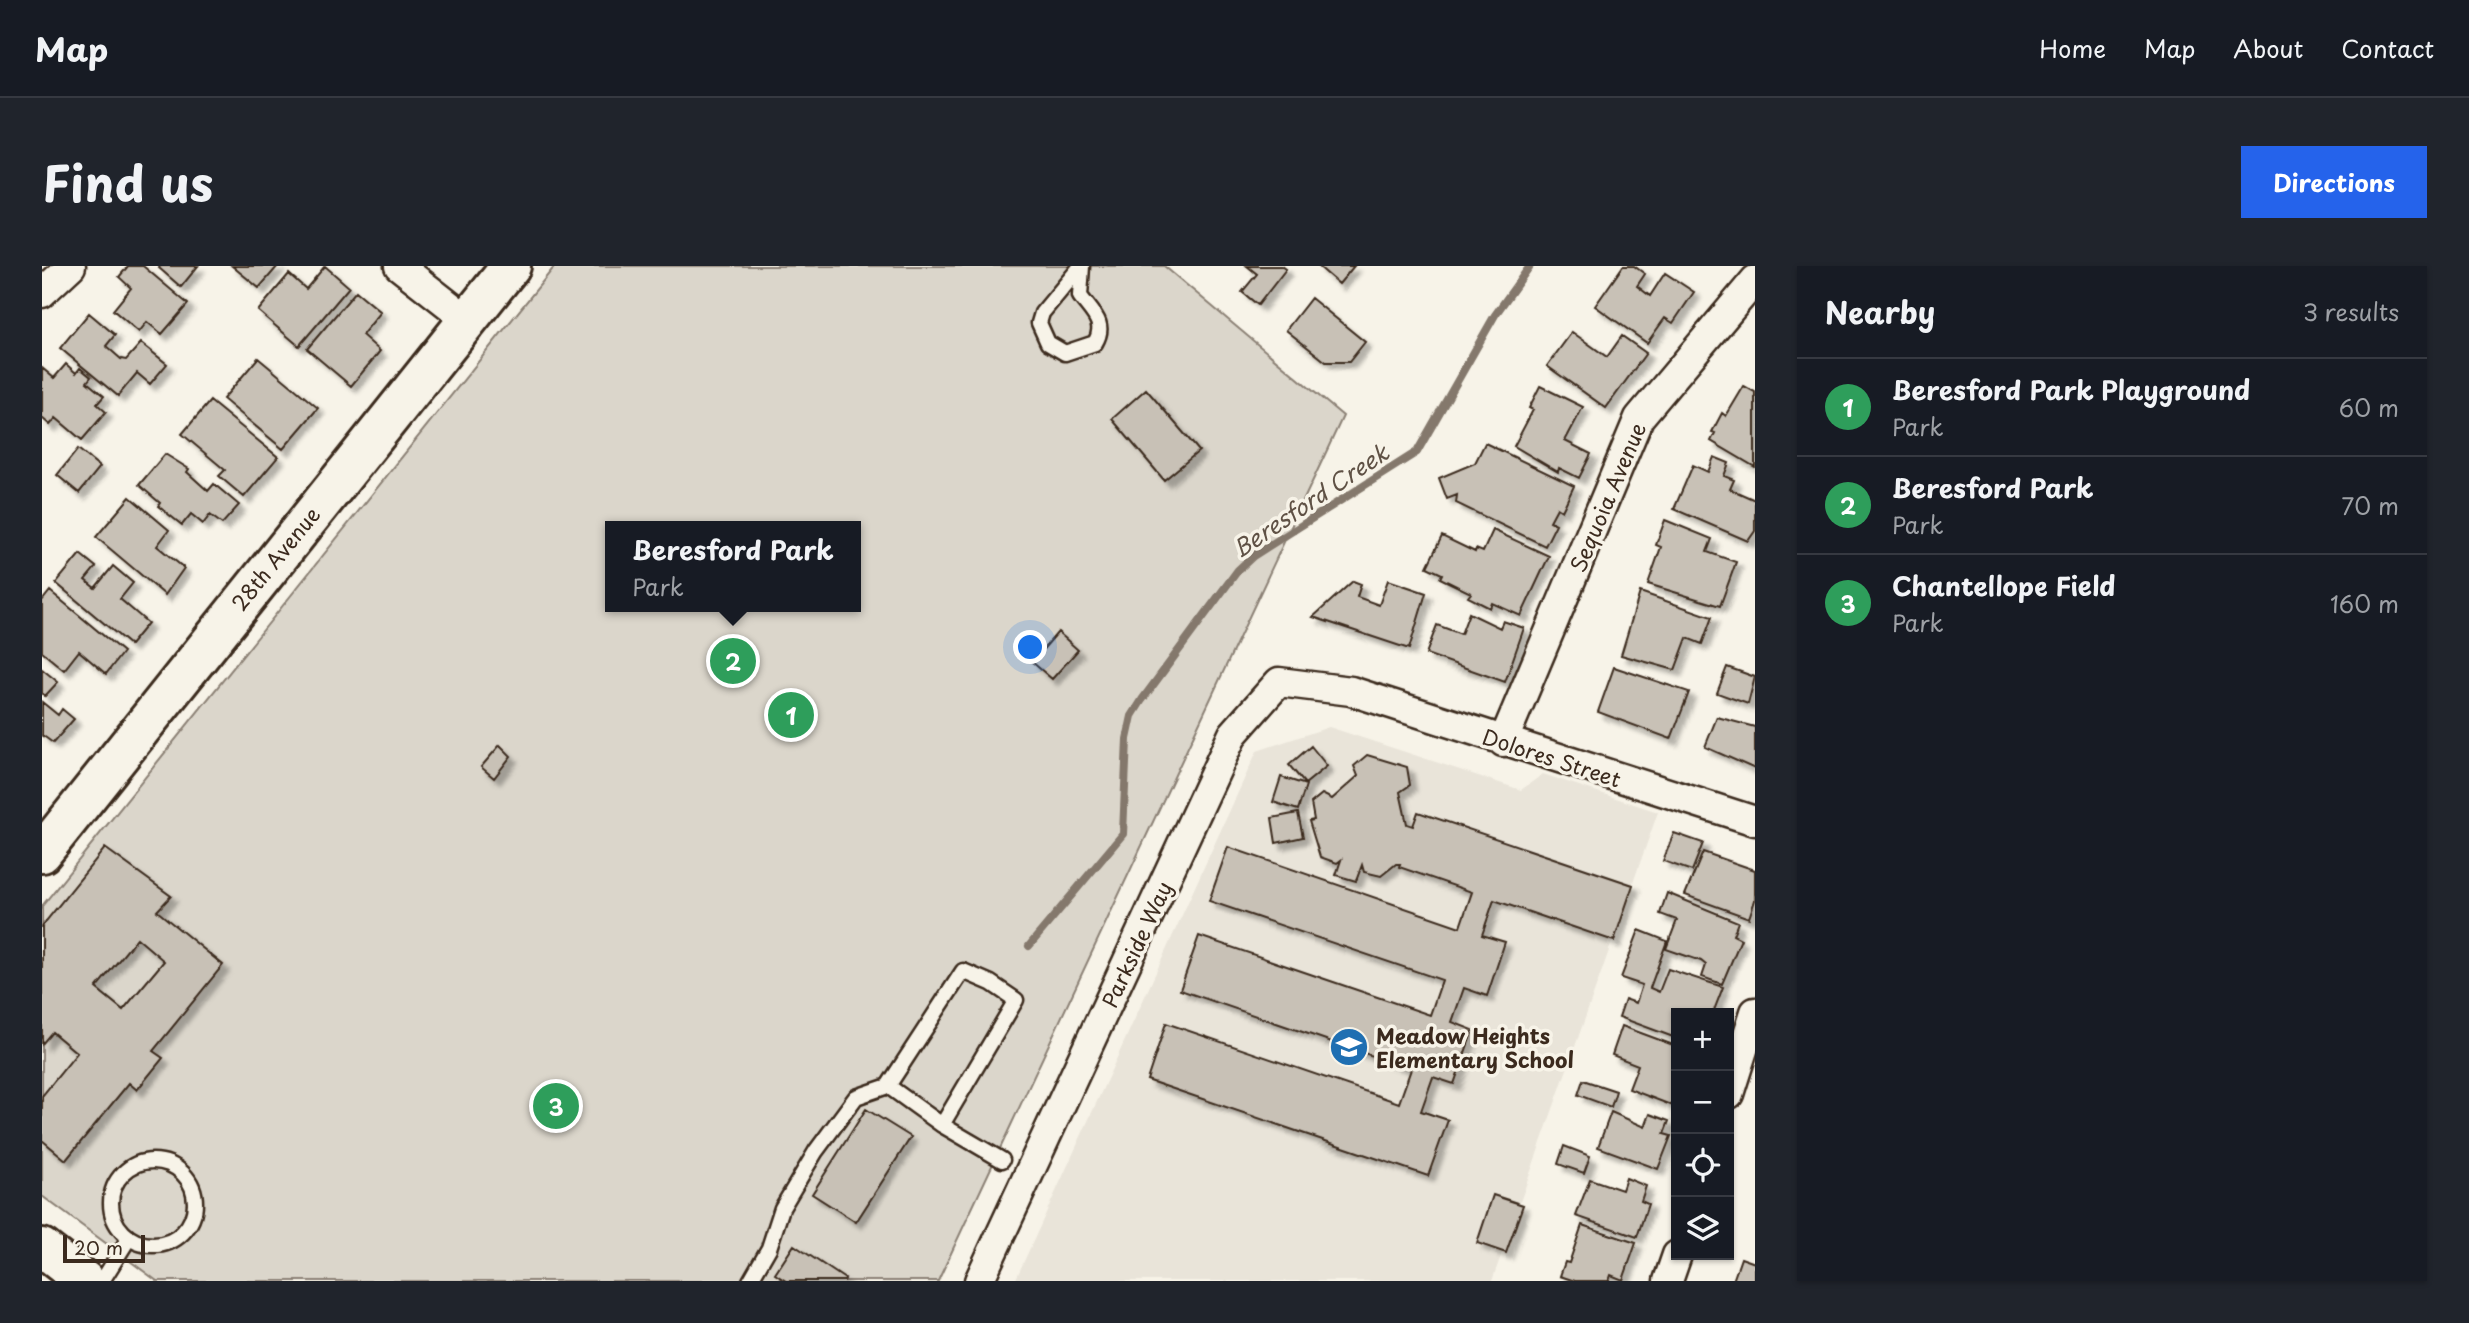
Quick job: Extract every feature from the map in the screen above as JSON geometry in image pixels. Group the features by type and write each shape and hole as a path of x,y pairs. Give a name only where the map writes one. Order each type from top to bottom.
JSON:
{"street":[{"path":"42,293 71,266"},
{"path":"399,266 468,320"},
{"name":"28th Avenue","path":"42,853 512,266"},
{"name":"Sequoia Avenue","path":"1503,742 1639,418 1755,280"},
{"name":"Parkside Way","path":"979,1281 1233,734 1279,682 1351,691"},
{"name":"Dolores Street","path":"1351,691 1755,821"},
{"path":"1734,1078 1755,1012"},
{"path":"42,1248 85,1281"},
{"path":"1668,1281 1675,1260"}],"lane":[{"path":"1082,266 1080,296 1100,321 1101,334 1095,343 1065,353 1048,343 1039,323 1042,313 1082,266"},
{"path":"750,1281 769,1248 782,1208 816,1151 856,1097 888,1086 963,971 991,983 1016,1000 942,1125"},
{"path":"888,1086 942,1125 1002,1160"},
{"path":"147,1161 174,1166 193,1188 196,1201 189,1226 168,1243 155,1246 129,1238 113,1215 111,1201 122,1175 147,1161"},
{"path":"102,1281 129,1238"}],"shaded area":[{"path":"555,266 1164,266 1343,416 938,1281 157,1281 42,1196 42,906"},
{"name":"Meadow Heights Elementary School","path":"1329,727 1521,790 1543,774 1658,812 1492,1281 1015,1281 1257,751"}],"building":[{"path":"128,266 143,266 188,304 162,334 147,322 139,332 113,310 131,288 119,277"},
{"path":"198,266 181,287 159,268"},
{"path":"232,266 278,266 259,288"},
{"path":"325,266 349,287 299,346 258,311 289,274 306,289"},
{"path":"1247,266 1282,266 1286,269 1258,305 1242,292 1257,274"},
{"path":"1318,266 1354,266 1339,284"},
{"path":"1623,266 1634,266 1645,274 1637,286 1650,296 1665,273 1694,292 1673,323 1665,318 1647,343 1595,306"},
{"path":"356,291 381,312 362,335 380,351 351,386 307,349"},
{"path":"1311,298 1365,342 1349,362 1326,362 1286,330"},
{"path":"89,313 115,335 106,346 121,359 126,360 141,343 167,364 150,384 137,373 118,396 60,348"},
{"path":"1572,332 1607,357 1622,336 1646,353 1606,408 1547,366"},
{"path":"258,358 318,408 283,449 223,399"},
{"path":"66,364 76,373 80,368 91,377 87,382 104,396 97,404 106,412 82,440 56,418 50,425 42,418 42,368 54,378"},
{"path":"1540,386 1583,407 1565,441 1591,454 1579,478 1559,468 1558,472 1514,446 1533,410 1529,408"},
{"path":"1744,386 1755,392 1755,467 1711,441 1715,433 1712,432 1722,413 1726,416"},
{"path":"1146,389 1199,451 1164,480 1112,419"},
{"path":"210,401 278,457 244,497 219,476 225,470 182,434"},
{"path":"1485,443 1574,486 1562,511 1557,508 1550,521 1556,524 1545,546 1456,503 1457,495 1447,499 1439,478 1475,463"},
{"path":"78,449 100,467 79,493 57,475"},
{"path":"165,454 189,469 187,472 208,491 214,484 239,505 222,524 210,515 203,524 191,514 182,525 158,506 160,503 139,485"},
{"path":"1714,457 1729,463 1724,476 1734,480 1730,489 1755,500 1755,531 1748,541 1674,509 1693,465 1708,472"},
{"path":"130,497 169,530 157,546 184,568 165,595 96,537"},
{"path":"1665,520 1712,539 1707,552 1736,562 1720,606 1648,584 1661,547 1656,545"},
{"path":"1493,530 1549,556 1521,616 1492,603 1490,608 1468,597 1471,593 1440,578 1442,574 1427,567 1442,536 1475,552 1476,549 1483,552"},
{"path":"80,554 96,567 85,580 95,588 113,566 133,583 120,599 148,623 130,645 56,583"},
{"path":"1388,580 1426,593 1409,649 1313,617 1353,581 1361,584 1357,597 1379,605"},
{"path":"50,591 123,652 106,674 79,651 64,670 42,652 42,601"},
{"path":"1640,592 1712,617 1702,644 1687,638 1675,670 1621,655"},
{"path":"1469,613 1500,628 1503,621 1524,628 1505,682 1426,654 1437,625 1461,634"},
{"path":"1058,632 1078,650 1052,679 1032,662"},
{"path":"1614,667 1689,692 1671,739 1598,712"},
{"path":"1727,667 1755,677 1748,704 1717,693"},
{"path":"42,669 58,682 45,696 42,693"},
{"path":"42,702 58,715 62,709 74,719 53,743 42,735"},
{"path":"1717,717 1755,727 1755,769 1705,747"},
{"path":"500,745 511,756 494,778 481,767"},
{"path":"1311,746 1327,766 1305,784 1289,765"},
{"path":"1367,755 1407,767 1410,785 1400,792 1407,824 1413,826 1418,812 1633,885 1614,941 1494,900 1482,935 1505,942 1487,996 1464,988 1452,1022 1473,1030 1454,1084 1433,1077 1421,1111 1448,1120 1428,1176 1147,1080 1166,1023 1399,1103 1411,1069 1180,990 1199,936 1430,1015 1442,980 1209,901 1228,847 1460,927 1472,892 1399,867 1400,864 1396,864 1381,876 1364,872 1362,865 1356,881 1336,875 1341,860 1337,863 1320,857 1309,821 1314,820 1311,803 1322,794 1332,799 1358,776 1354,766"},
{"path":"1281,777 1306,785 1298,810 1273,802"},
{"path":"1298,813 1303,837 1276,843 1272,818"},
{"path":"1674,833 1703,843 1692,871 1663,861"},
{"path":"105,848 171,896 157,911 223,965 153,1051 163,1058 137,1090 129,1083 66,1160 42,1140 42,1096 77,1053 52,1032 42,1044 42,926","holes":["137,938 164,961 123,1010 96,988"]},
{"path":"1703,852 1755,870 1755,900 1749,918 1685,895"},
{"path":"1667,893 1738,922 1733,935 1741,939 1722,984 1702,977 1706,965 1701,961 1666,949 1677,920 1660,914"},
{"path":"1639,930 1667,941 1650,988 1659,992 1668,969 1723,987 1715,1008 1671,1008 1671,1036 1619,1017 1625,999 1636,1003 1642,985 1621,978"},
{"path":"1622,1026 1671,1044 1671,1105 1629,1089 1638,1065 1612,1055"},
{"path":"1583,1080 1616,1091 1611,1107 1578,1095"},
{"path":"866,1109 911,1137 856,1222 812,1194"},
{"path":"1611,1112 1645,1127 1650,1114 1669,1121 1664,1134 1671,1136 1658,1169 1598,1147"},
{"path":"1564,1146 1590,1156 1584,1173 1558,1164"},
{"path":"1626,1178 1646,1186 1641,1201 1648,1204 1637,1237 1576,1216 1590,1179 1622,1190"},
{"path":"1493,1195 1523,1205 1506,1253 1477,1243"},
{"path":"1582,1225 1636,1243 1623,1280 1611,1275 1609,1281 1575,1281 1560,1276 1565,1262 1569,1263"},
{"path":"794,1245 845,1279 844,1281 786,1281 775,1274"},
{"path":"1741,1258 1755,1263 1755,1281 1733,1281"}],"waterway":[{"name":"Beresford Creek","path":"1029,946 1123,834 1127,739 1132,716 1142,700 1238,570 1253,556 1417,452 1495,315 1530,266"}],"place":[{"name":"Beresford Park","path":"733,661"},
{"name":"Beresford Park Playground","path":"791,715"},
{"name":"Meadow Heights Elementary School","path":"1349,1047"},
{"name":"Chantellope Field","path":"556,1106"}]}
